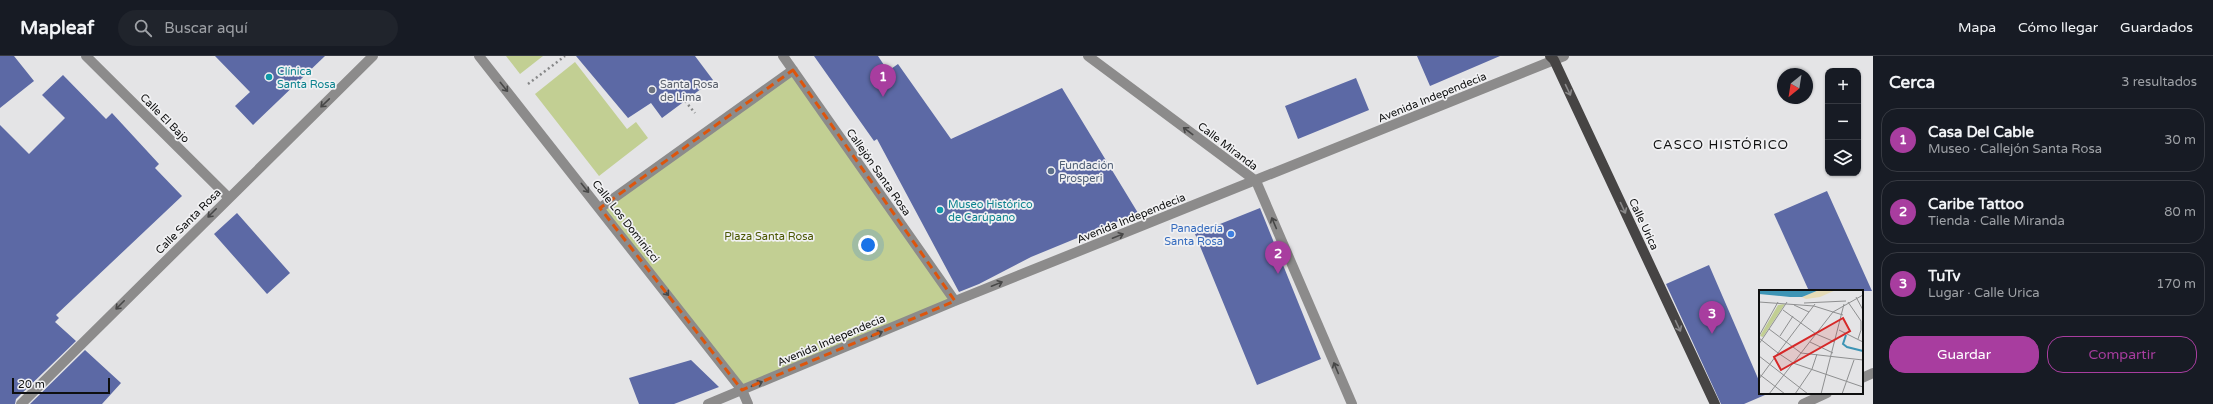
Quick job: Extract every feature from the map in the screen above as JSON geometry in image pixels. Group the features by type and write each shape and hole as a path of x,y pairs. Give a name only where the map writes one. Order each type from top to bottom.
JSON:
{"main road":[{"name":"Calle Urica","path":"1552,58 1715,404"}],"street":[{"name":"Calle El Bajo","path":"86,56 228,197"},
{"name":"Calle Santa Rosa","path":"21,404 228,197 372,56"},
{"name":"Calle Los Dominicci","path":"479,56 742,390 748,404"},
{"name":"Callejón Santa Rosa","path":"783,56 955,301"},
{"name":"Calle Miranda","path":"1088,56 1256,181 1352,404"},
{"name":"Avenida Independecia","path":"708,404 955,301 1256,181 1552,58 1564,56"},
{"path":"600,208 793,70"},
{"path":"1863,378 1873,373"},
{"path":"1803,404 1826,394"}],"path":[{"path":"525,87 565,56"},
{"path":"685,101 698,118"}],"highlighted area":[{"path":"793,70 955,301 742,390 600,208"}],"green space":[{"path":"506,56 543,56 520,74"},
{"path":"575,62 627,129 636,122 648,138 599,176 535,94"},
{"name":"Plaza Santa Rosa","path":"793,70 955,301 742,390 600,208"}],"building":[{"path":"0,56 14,56 34,81 0,108"},
{"name":"Clínica Santa Rosa","path":"215,56 325,56 253,125 235,106 250,92"},
{"name":"Santa Rosa de Lima","path":"576,56 695,56 713,80 662,118 651,103 628,118"},
{"path":"814,56 878,56 888,71 898,64 951,139 1062,88 1138,213 1031,257 979,284 959,292 877,139 874,141"},
{"path":"1417,56 1500,56 1430,86"},
{"path":"63,75 106,119 112,113 159,164 155,168 182,196 56,315 59,318 55,322 76,341 16,399 15,404 0,404 0,125 29,154 65,118 42,95"},
{"path":"1356,78 1369,110 1298,139 1285,106"},
{"path":"1827,191 1872,291 1809,290 1774,214"},
{"path":"1260,208 1321,359 1257,385 1195,234"},
{"path":"237,213 290,273 267,294 214,234"},
{"path":"1709,265 1759,381 1759,394 1765,395 1744,404 1721,404 1666,284"},
{"path":"85,350 121,383 102,404 30,404"},
{"path":"691,360 719,387 674,404 639,404 629,378"}],"place":[{"name":"Clínica Santa Rosa","path":"269,77"},
{"name":"Santa Rosa de Lima","path":"652,90"},
{"name":"Casa Del Cable","path":"883,97"},
{"name":"Fundación Prosperi","path":"1051,171"},
{"name":"Museo Histórico de Carúpano","path":"940,210"},
{"name":"Panadería Santa Rosa","path":"1231,234"},
{"name":"Caribe Tattoo","path":"1278,274"},
{"name":"TuTv","path":"1712,334"}],"district":[{"name":"CASCO HISTÓRICO","path":"1721,144"}]}
